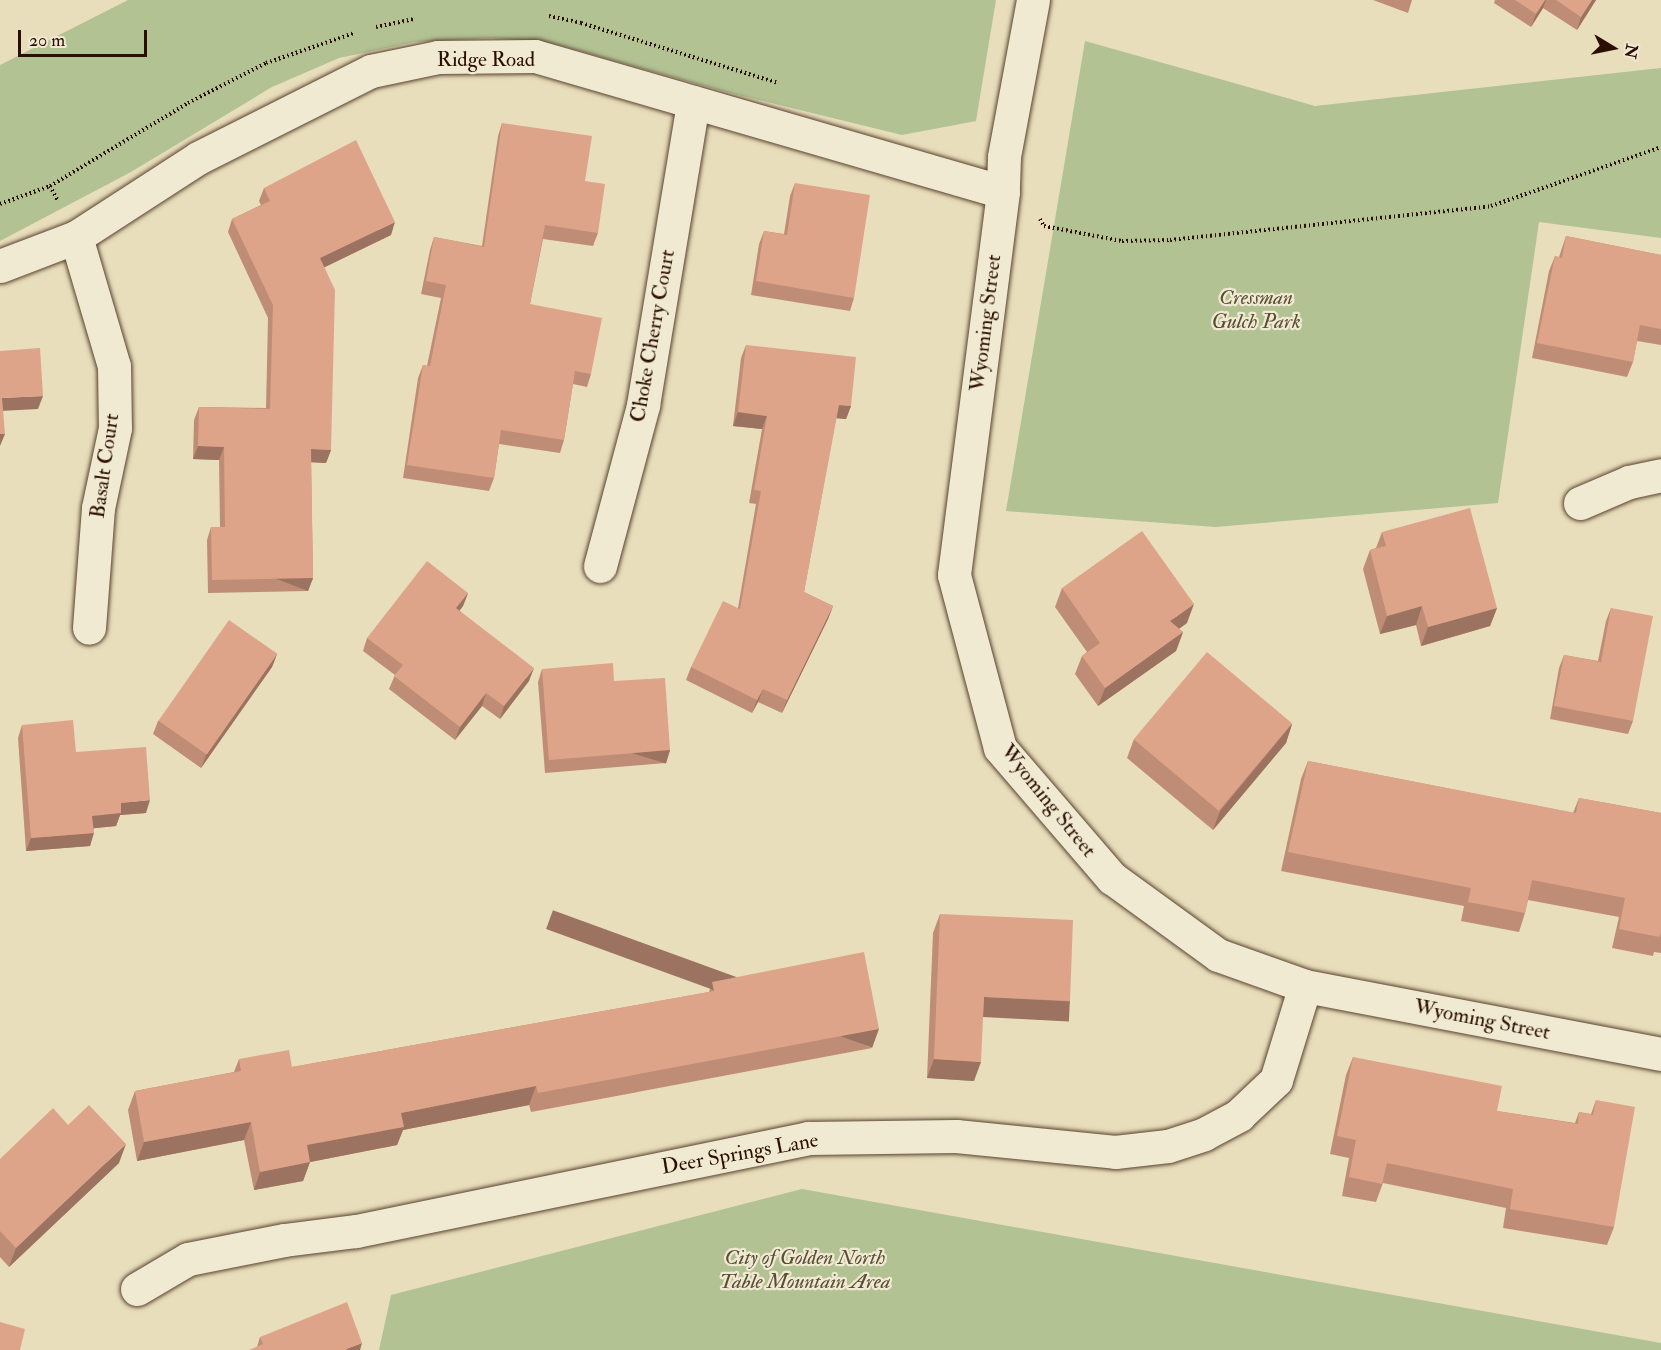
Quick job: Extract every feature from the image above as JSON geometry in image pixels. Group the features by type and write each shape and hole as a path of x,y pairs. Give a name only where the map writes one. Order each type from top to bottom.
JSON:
{"street":[{"name":"Wyoming Street","path":"1033,0 1004,157 1003,192 954,576 1000,748 1112,878 1218,955 1305,986 1661,1054"},
{"name":"Ridge Road","path":"0,266 76,237 198,158 371,71 438,57 535,57 1003,192"},
{"name":"Choke Cherry Court","path":"600,566 643,405 693,102"},
{"name":"Basalt Court","path":"76,237 114,366 115,428 98,508 89,628"},
{"path":"1580,503 1629,482 1661,475"},
{"name":"Deer Springs Lane","path":"136,1289 188,1259 284,1240 356,1232 808,1138 956,1136 1115,1152 1168,1146 1204,1134 1239,1115 1276,1080 1290,1045 1305,986"}],"green space":[{"path":"128,0 996,0 976,121 902,135 726,92 551,43 492,38 415,42 339,58 272,87 131,172 0,241 0,65"},
{"name":"Cressman Gulch Park","path":"1085,41 1315,106 1661,68 1661,238 1539,222 1498,503 1215,527 1006,511"},
{"name":"City of Golden North Table Mountain Area","path":"802,1189 1661,1343 1661,1350 379,1350 391,1295"}],"building":[{"path":"1515,0 1545,0 1536,14"},
{"path":"1556,0 1592,0 1581,17"},
{"path":"502,123 592,136 585,181 605,184 598,233 545,225 530,304 602,318 591,374 575,371 564,440 501,430 494,478 407,465 423,365 430,366 446,285 426,281 434,237 484,247"},
{"path":"356,140 395,222 320,258 335,290 331,450 311,449 313,578 212,580 211,527 225,527 224,447 198,446 199,407 270,409 273,305 232,219 270,201 264,188"},
{"path":"795,183 870,195 854,298 756,281 764,231 787,235"},
{"path":"1566,236 1661,255 1661,329 1640,325 1633,362 1537,343 1555,256 1562,258"},
{"path":"746,345 856,357 851,406 839,405 804,592 833,606 787,700 763,689 757,700 691,667 723,601 740,609 761,491 754,490 767,416 738,412"},
{"path":"40,348 43,396 2,398 5,434 0,434 0,351"},
{"path":"1470,508 1497,608 1428,627 1422,606 1387,616 1370,550 1386,546 1382,532"},
{"path":"1142,531 1194,604 1170,621 1183,632 1105,688 1082,656 1100,643 1062,588"},
{"path":"427,561 468,593 456,608 534,668 504,706 486,693 460,727 394,676 403,665 367,638"},
{"path":"1611,608 1653,616 1633,721 1554,706 1564,655 1601,662"},
{"path":"229,620 277,654 207,755 158,721"},
{"path":"1207,652 1292,723 1219,811 1134,739"},
{"path":"613,663 614,681 665,678 670,750 549,760 542,669"},
{"path":"73,720 76,752 146,747 150,800 121,803 121,813 92,816 94,833 31,838 22,725"},
{"path":"1308,761 1576,813 1579,798 1661,813 1661,933 1659,937 1619,929 1625,898 1532,880 1525,913 1468,902 1471,888 1288,852"},
{"path":"940,914 1073,920 1070,1001 984,997 981,1062 934,1059"},
{"path":"864,952 879,1029 538,1093 536,1086 401,1113 404,1127 307,1145 310,1162 260,1172 251,1122 144,1142 135,1091 241,1071 239,1059 289,1050 292,1067 714,991 712,982"},
{"path":"1353,1057 1502,1086 1497,1111 1578,1124 1579,1112 1593,1115 1596,1100 1635,1107 1614,1227 1510,1209 1513,1189 1387,1163 1382,1184 1349,1177 1356,1140 1337,1136"},
{"path":"89,1105 126,1144 16,1248 0,1231 0,1159 53,1108 68,1125"},
{"path":"347,1302 362,1343 347,1350 249,1350 263,1344 260,1337"},
{"path":"0,1322 25,1329 20,1350 0,1350"}]}
